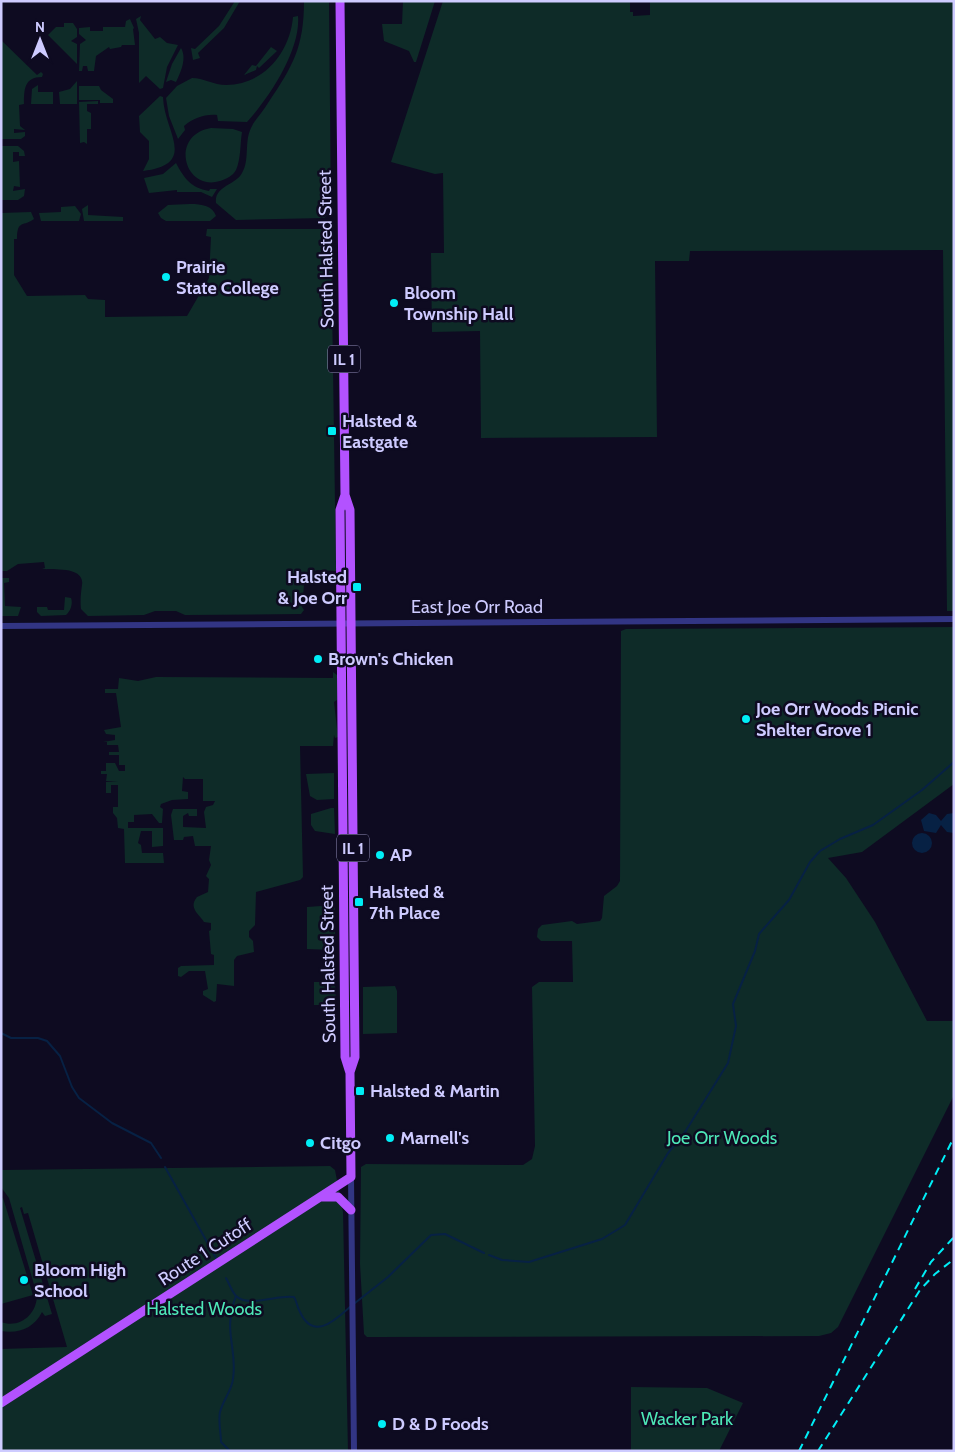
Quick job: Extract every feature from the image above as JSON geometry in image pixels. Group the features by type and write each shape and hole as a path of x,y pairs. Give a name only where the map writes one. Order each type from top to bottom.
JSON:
{"main road":[{"name":"South Halsted Street","path":"340,1 345,495 350,510 352,623 355,1057 350,1072"},
{"name":"South Halsted Street","path":"345,495 340,510 345,1057 350,1072 351,1177"},
{"name":"Route 1 Cutoff","path":"1,1403 351,1177"},
{"path":"319,1198 338,1197 351,1210"}],"street":[{"name":"East Joe Orr Road","path":"1,626 954,619"},
{"name":"South Halsted Street","path":"351,1177 354,1451"}],"green space":[{"path":"235,1 240,1 224,28 198,53 200,58 193,60 191,48 195,49 219,26"},
{"path":"304,1 329,1 331,212 324,218 236,220 216,203 216,197 222,189 242,173 246,162 251,128 290,67 302,31"},
{"path":"403,1 435,1 416,62 414,62 409,51 384,41 382,24 402,24"},
{"path":"443,1 630,1 630,12 633,12 633,16 650,15 650,1 954,1 954,611 947,611 943,250 690,251 689,261 655,261 657,437 481,438 480,331 432,332 431,253 444,253 443,173 435,174 391,162"},
{"path":"141,16 140,20 155,39 160,37 167,43 178,45 167,67 163,88 160,89 146,76 139,83 139,33 136,19"},
{"path":"298,16 298,29 294,44 282,73 265,100 247,122 218,121 217,115 203,116 184,126 185,130 178,139 169,116 166,98 177,86 192,78 217,84 240,84 263,73 281,54 291,30 293,17"},
{"path":"130,19 134,28 135,45 122,45 121,47 110,49 109,47 96,56 94,71 88,71 87,66 83,66 82,71 79,71 80,44 86,40 79,34 79,28 90,27 90,31 103,31 103,27 125,27 126,21"},
{"path":"64,23 73,23 77,29 77,37 71,41 77,44 77,64 48,35 56,27 64,27"},
{"path":"1,40 37,75 41,72 43,74 42,77 28,82 25,89 24,104 19,105 20,126 25,130 14,129 14,133 25,132 25,136 21,139 1,139"},
{"path":"271,47 277,51 259,68 257,66 256,70 244,75 252,65 256,66"},
{"path":"181,48 183,61 178,78 176,82 171,80 166,82 172,64"},
{"path":"77,81 77,104 60,104 59,92 70,89"},
{"path":"38,85 38,92 53,92 53,104 31,104 32,89"},
{"path":"79,86 99,86 101,90 113,99 113,103 100,103 100,100 79,100"},
{"path":"160,96 163,97 172,134 174,154 170,161 160,167 143,171 149,159 149,141 140,132 139,116"},
{"path":"98,101 98,104 87,104 87,111 91,113 91,129 87,129 87,144 84,142 80,143 79,102"},
{"path":"211,128 233,129 242,132 239,161 235,172 220,181 208,182 197,178 190,171 186,161 186,151 190,141 198,133"},
{"path":"1,146 18,146 24,151 25,156 19,156 19,152 13,152 13,162 19,161 20,187 14,186 13,191 25,189 24,196 18,200 1,200"},
{"path":"176,163 185,178 193,185 209,191 210,189 217,189 212,197 201,192 177,192 177,190 149,193 144,178 163,174"},
{"path":"88,205 88,215 123,217 123,221 84,221 82,209"},
{"path":"168,205 202,205 208,207 216,216 210,221 166,221 158,213"},
{"path":"75,206 81,214 79,221 41,221 39,213 61,212 61,207"},
{"path":"31,212 34,219 20,226 17,239 14,239 14,275 27,296 85,295 88,299 105,300 105,317 187,316 209,278 211,237 206,236 207,229 321,229 331,233 336,571 317,570 305,574 302,607 304,610 301,614 185,615 176,611 155,611 144,615 88,616 81,609 82,579 74,572 60,569 42,569 45,568 44,562 18,564 7,571 1,571 1,213"},
{"path":"1,578 9,578 9,582 4,583 5,606 21,607 18,616 1,616"},
{"path":"65,597 71,598 72,602 66,615 41,616 37,612 37,607 47,607 48,610 64,610"},
{"name":"Joe Orr Woods","path":"954,627 954,784 862,852 828,858 846,878 875,922 927,1021 954,1021 954,1095 838,1327 831,1333 819,1336 367,1337 364,1334 360,1264 361,1167 366,1164 523,1165 532,1159 535,1146 532,987 539,982 573,982 572,941 541,941 537,937 538,929 542,925 572,921 577,924 600,921 602,918 604,896 617,886 620,881 621,631 626,629"},
{"path":"333,672 337,675 337,700 334,702 338,737 335,738 334,735 333,746 300,746 303,877 300,880 256,892 255,925 249,931 249,937 253,941 254,952 237,956 234,960 234,986 217,984 216,1001 214,1002 203,995 203,991 208,989 205,971 189,971 181,977 178,976 178,968 181,966 214,965 209,931 211,930 211,923 204,922 194,908 197,897 208,892 209,879 206,876 211,865 209,860 211,846 195,846 193,836 184,837 183,840 174,840 171,815 173,809 197,809 197,816 189,816 188,813 183,816 183,827 206,828 204,812 206,807 213,805 215,801 203,801 203,779 185,779 183,777 182,791 188,792 188,799 172,800 161,804 160,807 163,809 162,823 159,823 152,814 134,815 134,822 128,822 128,828 163,828 163,846 152,847 152,831 141,831 138,843 141,845 142,853 163,853 164,863 125,863 124,829 118,828 117,818 113,813 113,807 118,807 118,785 111,785 111,793 106,793 106,782 118,782 106,781 107,774 101,774 101,771 106,771 106,763 115,763 119,771 125,771 125,765 119,765 119,755 109,755 109,752 119,752 118,745 107,745 107,742 103,742 115,740 115,735 106,734 104,730 121,727 116,693 105,693 105,689 118,689 119,678 138,681 156,677 333,678"},
{"path":"334,773 334,799 317,800 310,796 306,774"},
{"path":"334,808 335,834 315,831 311,825 311,814"},
{"path":"335,905 335,950 307,949 307,907"},
{"path":"314,982 335,982 336,1005 314,1005"},
{"path":"395,986 397,991 397,1033 363,1034 363,987"},
{"name":"Halsted Woods","path":"330,1166 335,1170 343,1212 348,1451 1,1451 1,1349 67,1347 28,1213 24,1214 22,1207 20,1208 52,1314 45,1316 42,1312 35,1322 20,1331 1,1331 1,1322 8,1324 21,1322 31,1314 37,1295 9,1198 1,1187 1,1170"},
{"path":"3,1198 33,1295 1,1304 1,1199"},
{"name":"Wacker Park","path":"631,1387 707,1388 743,1403 719,1451 631,1451"}],"water":[{"path":"929,813 936,815 941,821 947,814 954,813 954,833 947,832 941,825 936,833 924,831 921,820"},
{"path":"922,833 929,836 932,843 929,850 922,853 915,850 912,843 915,836"}],"waterway":[{"path":"489,1255 502,1260 529,1262 602,1239 625,1225 668,1153 685,1132 728,1063 736,1026 733,1004 755,951 759,934 789,900 810,862 820,851 840,839 873,825 922,790 954,762"},
{"path":"1,1033 11,1038 38,1038 47,1041 60,1056 72,1087 79,1098 112,1123 151,1143 161,1158"},
{"path":"165,1167 216,1258"},
{"path":"355,1303 388,1277 431,1235 445,1234 484,1253"},
{"path":"226,1278 236,1296 248,1301 294,1297 300,1312 312,1326 318,1327 332,1322 351,1306"},
{"path":"230,1451 221,1442 219,1419 221,1408 233,1379 234,1358 230,1320 236,1296"}],"railway":[{"path":"799,1451 954,1137"},
{"path":"915,1289 931,1262 954,1237"},
{"path":"818,1451 920,1290 935,1274 954,1259"}],"place":[{"name":"Prairie State College","path":"166,277"},
{"name":"Bloom Township Hall","path":"394,303"},
{"name":"Halsted & Eastgate","path":"332,431"},
{"name":"Halsted & Joe Orr","path":"357,587"},
{"name":"Brown's Chicken","path":"318,659"},
{"name":"Joe Orr Woods Picnic Shelter Grove 1","path":"746,719"},
{"name":"AP","path":"380,855"},
{"name":"Halsted & 7th Place","path":"359,902"},
{"name":"Halsted & Martin","path":"360,1091"},
{"name":"Marnell's","path":"390,1138"},
{"name":"Citgo","path":"310,1143"},
{"name":"Bloom High School","path":"24,1280"},
{"name":"D & D Foods","path":"382,1424"}]}
